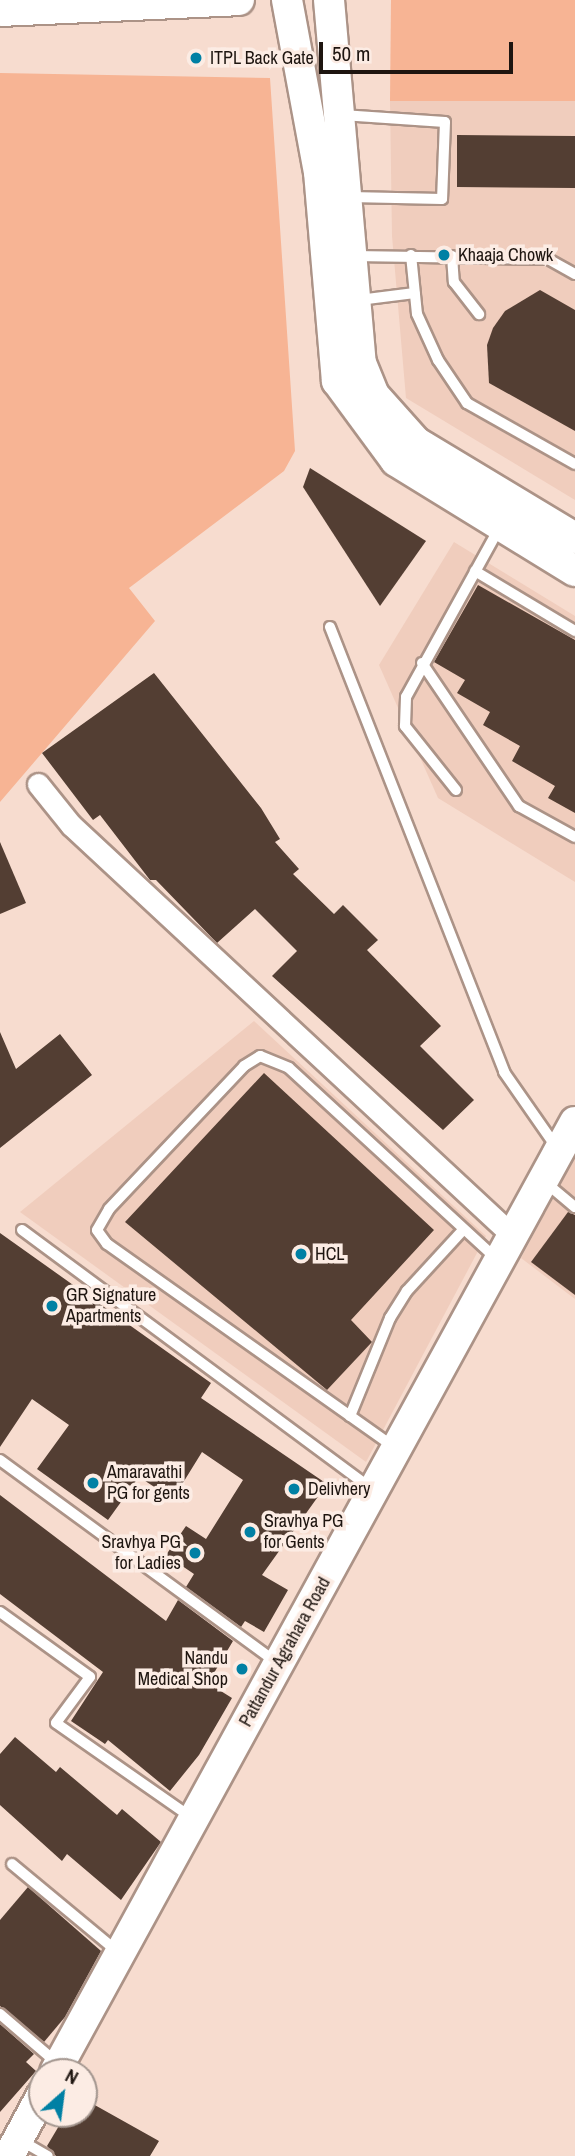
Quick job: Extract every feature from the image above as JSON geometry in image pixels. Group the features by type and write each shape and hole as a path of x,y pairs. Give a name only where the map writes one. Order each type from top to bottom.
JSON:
{"street":[{"path":"0,11 131,9 239,0"},
{"path":"287,0 343,302"},
{"path":"329,0 354,257 343,302 337,381 354,410 396,461 508,514 575,538"},
{"path":"508,514 575,571"},
{"path":"38,784 71,825 506,1248"},
{"name":"Pattandur Agrahara Road","path":"62,2058 575,1122"},
{"path":"14,2147 28,2121"}],"lane":[{"path":"342,115 445,122 442,200 350,197"},
{"path":"354,257 411,255 548,259 575,274"},
{"path":"411,255 417,314 438,360 467,403 575,464"},
{"path":"452,256 454,282 479,314"},
{"path":"343,302 415,293"},
{"path":"456,790 405,726 406,697 422,663 508,514"},
{"path":"475,571 575,631"},
{"path":"330,627 504,1072 559,1151"},
{"path":"422,663 519,806 575,836"},
{"path":"396,1449 107,1244 97,1230 109,1209 244,1066 260,1056 289,1068 463,1230 506,1248"},
{"path":"543,1180 575,1207"},
{"path":"22,1230 373,1490"},
{"path":"349,1416 390,1318 407,1290 463,1230"},
{"path":"0,1460 278,1663"},
{"path":"0,1612 90,1677 56,1723 193,1819"},
{"path":"12,1864 120,1953"},
{"path":"0,2014 46,2058"},
{"path":"14,2147 48,2156"}],"shaded area":[{"path":"391,0 575,0 575,101 390,101"},
{"path":"0,73 270,78 295,451 284,471 129,588 155,621 0,802"},
{"path":"390,101 575,101 575,500 406,398 392,236"},
{"path":"454,542 575,616 575,882 438,798 379,665"},
{"path":"254,1021 486,1236 366,1462 20,1212"},
{"path":"575,1157 575,1299 521,1258"}],"building":[{"path":"457,135 575,136 575,188 457,187"},
{"path":"540,290 575,310 575,431 489,383 487,345 493,328 505,311"},
{"path":"310,468 426,541 380,606 303,487"},
{"path":"478,585 575,640 575,813 548,798 555,786 512,761 520,746 483,725 490,712 457,693 465,680 434,662"},
{"path":"154,673 261,808 280,839 275,842 299,869 293,874 334,914 343,905 378,940 367,950 441,1026 420,1046 474,1100 443,1130 272,976 297,951 255,909 217,943 156,880 150,880 100,815 93,820 42,753"},
{"path":"0,842 26,903 0,914"},
{"path":"0,1032 16,1069 60,1034 92,1075 0,1148"},
{"path":"264,1073 434,1230 351,1320 372,1342 327,1390 125,1222"},
{"path":"568,1212 575,1215 575,1295 531,1262"},
{"path":"0,1233 211,1383 201,1398 327,1484 262,1575 288,1590 264,1632 245,1621 241,1627 186,1587 194,1574 166,1555 186,1526 206,1539 243,1480 202,1452 173,1499 139,1477 108,1520 37,1469 69,1425 32,1399 0,1447"},
{"path":"0,1495 166,1621 178,1600 233,1641 208,1683 232,1698 199,1755 170,1791 108,1740 105,1744 71,1721 103,1672 0,1594"},
{"path":"15,1737 56,1772 60,1767 117,1815 122,1809 161,1842 121,1900 67,1854 62,1861 0,1805 0,1754"},
{"path":"28,1887 101,1951 65,2017 44,2042 0,2006 0,1920"},
{"path":"0,2024 34,2054 26,2062 28,2080 0,2112"},
{"path":"98,2107 159,2141 150,2156 56,2156 47,2146 58,2128 98,2128"}],"place":[{"name":"ITPL Back Gate","path":"196,58"},
{"name":"Khaaja Chowk","path":"444,255"},
{"name":"HCL","path":"301,1254"},
{"name":"GR Signature Apartments","path":"52,1306"},
{"name":"Amaravathi PG for gents","path":"93,1483"},
{"name":"Delivhery","path":"294,1489"},
{"name":"Sravhya PG for Gents","path":"250,1532"},
{"name":"Sravhya PG for Ladies","path":"195,1553"},
{"name":"Nandu Medical Shop","path":"242,1669"}]}
